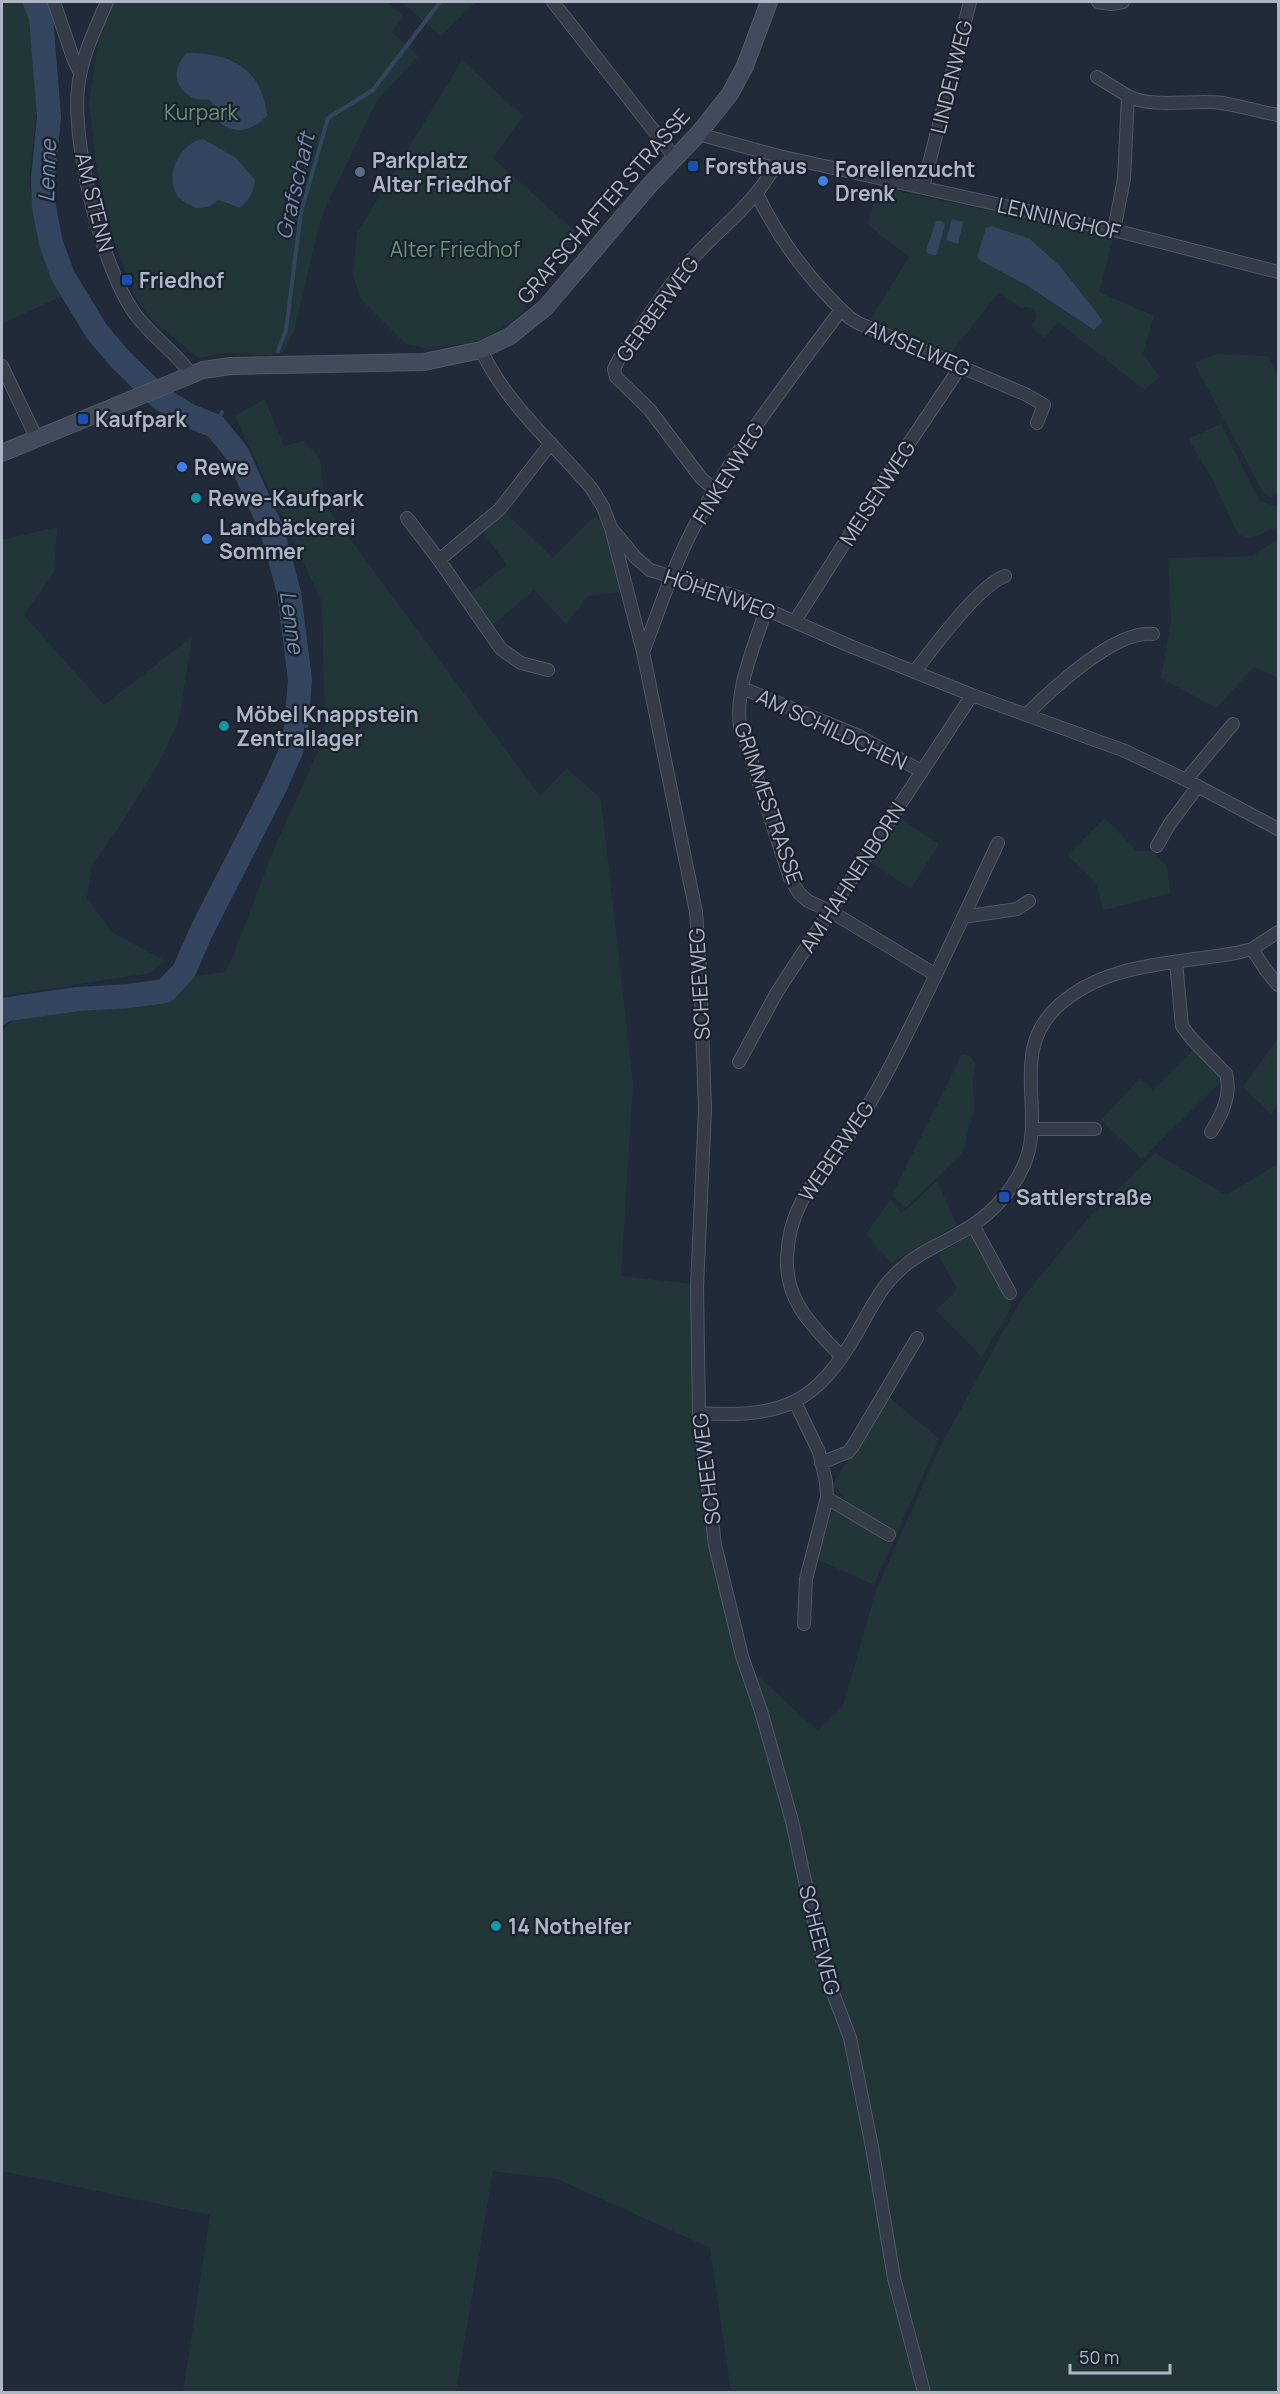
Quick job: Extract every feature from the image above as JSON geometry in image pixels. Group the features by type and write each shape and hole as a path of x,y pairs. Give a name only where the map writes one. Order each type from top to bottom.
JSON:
{"street":[{"name":"AM STENN","path":"54,2 80,73"},
{"name":"AM STENN","path":"107,2 80,73 77,98 80,143 91,199 114,275 127,302 152,335 177,354 186,376"},
{"path":"553,2 676,159"},
{"name":"GRAFSCHAFTER STRASSE","path":"2,453 186,376 216,367 262,364 424,362 482,350 510,336 545,308 648,187 698,134 738,81 769,2"},
{"name":"LINDENWEG","path":"923,187 970,2"},
{"path":"1098,2 1110,4 1123,2"},
{"path":"1097,77 1137,99 1222,103 1278,115"},
{"path":"1114,230 1124,179 1128,96"},
{"name":"LENNINGHOF","path":"698,134 779,156 1114,230 1278,272"},
{"name":"GERBERWEG","path":"715,490 701,478 649,409 616,377 614,369 619,358 678,276 721,228 757,194 769,179 779,156"},
{"name":"AMSELWEG","path":"757,194 776,231 790,251 841,310 858,323 1027,395 1044,405 1036,423"},
{"name":"FINKENWEG","path":"643,652 670,577 694,526 774,400 841,310"},
{"name":"HÖHENWEG","path":"482,350 500,385 592,489 603,507 610,528 643,565 654,572 722,592 972,695 1125,751 1198,786 1278,829"},
{"path":"2,366 38,439"},
{"name":"MEISENWEG","path":"795,621 887,476 961,366"},
{"path":"439,560 500,509 551,443"},
{"path":"407,518 501,649 521,663 549,670"},
{"name":"SCHEEWEG","path":"610,528 643,652 696,912 705,1109 698,1287 699,1413 715,1545 742,1656 761,1711 792,1821 824,1969 850,2038 873,2147 894,2278 924,2392"},
{"path":"915,670 949,628 994,580 1005,576"},
{"name":"GRIMMESTRASSE","path":"766,609 742,688 739,704 740,726 790,878 803,896 830,911"},
{"path":"1026,715 1062,682 1104,651 1136,634 1153,634"},
{"name":"AM SCHILDCHEN","path":"742,688 859,736 921,771"},
{"name":"AM HAHNENBORN","path":"740,1062 777,992 972,695"},
{"path":"1186,780 1233,724"},
{"path":"1157,846 1169,825 1198,786"},
{"name":"WEBERWEG","path":"842,1357 801,1312 795,1299 788,1276 787,1260 792,1223 800,1201 856,1124 885,1077 998,843"},
{"path":"963,917 1017,909 1029,901"},
{"path":"830,911 936,975"},
{"path":"699,1413 728,1415 769,1412 795,1402 826,1379 842,1357 877,1297 896,1273 914,1258 973,1226 1004,1197 1025,1163 1033,1129 1030,1065 1036,1040 1048,1017 1066,999 1107,977 1128,969 1215,957 1252,949 1278,932"},
{"path":"1252,949 1278,985"},
{"path":"1176,962 1182,1026 1226,1074 1228,1082 1223,1112 1211,1132"},
{"path":"1033,1129 1095,1129"},
{"path":"973,1226 1010,1293"},
{"path":"821,1463 848,1452 853,1446 917,1338"},
{"path":"795,1402 819,1452 827,1498 806,1579 804,1623"},
{"path":"827,1498 889,1535"}],"green space":[{"path":"2,2 24,2 42,60 29,184 40,247 62,296 2,324"},
{"name":"Kurpark","path":"112,2 387,2 404,17 392,32 418,56 376,102 321,218 294,331 283,352 272,355 224,353 199,358 154,322 137,301 114,242 96,164 89,103 100,32"},
{"path":"401,2 476,2 441,36"},
{"name":"Alter Friedhof","path":"462,60 523,116 493,158 577,233 522,312 511,322 485,338 469,343 425,348 406,344 360,298 353,274 357,233"},
{"path":"878,187 1113,237 1099,292 1154,316 1143,354 1160,377 1145,390 1058,322 1044,338 1031,326 1038,315 1029,307 1020,308 999,292 950,354 870,320 909,257 867,224","holes":["1030,239 1060,266 1103,321 1094,330 1026,285 981,261"]},
{"path":"1217,354 1268,356 1278,376 1278,493 1271,498 1263,492 1194,363"},
{"path":"265,399 284,446 304,441 320,458 325,505 540,796 567,768 601,799 633,1083 621,1276 691,1284 704,1480 748,1667 818,1731 843,1706 876,1590 942,1443 1020,1301 1091,1215 1155,1153 1226,1195 1278,1164 1278,2392 731,2392 710,2248 557,2179 493,2171 456,2392 183,2392 210,2215 2,2171 2,1031 33,1000 223,972 230,964 273,851 325,736 322,602 235,416"},
{"path":"1221,424 1260,501 1275,506 1278,504 1278,527 1249,539 1238,534 1211,477 1188,439"},
{"path":"506,513 553,558 595,516 604,525 622,592 588,596 566,624 534,590 492,625 469,594 507,565 483,532"},
{"path":"57,527 54,573 24,615 104,705 192,637 179,720 160,761 118,829 92,865 87,898 112,932 165,961 150,973 2,996 2,540"},
{"path":"1278,539 1278,678 1254,667 1216,708 1161,678 1171,620 1168,558 1252,556"},
{"path":"898,817 939,844 911,889 870,862"},
{"path":"1105,818 1137,851 1152,851 1167,866 1170,893 1103,910 1096,882 1067,855"},
{"path":"1278,1038 1278,1105 1271,1114 1243,1087"},
{"path":"1194,1049 1224,1079 1142,1159 1101,1120 1140,1078 1153,1090"},
{"path":"962,1054 971,1057 975,1063 974,1108 963,1152 906,1208 892,1195"},
{"path":"937,1181 957,1225 891,1263 866,1234 890,1200 902,1213"},
{"path":"972,1234 1012,1306 982,1357 936,1311 957,1289 938,1254"},
{"path":"888,1396 939,1439 874,1585 816,1559 832,1512 849,1504 833,1484"}],"water":[{"path":"187,53 217,56 242,66 259,86 267,116 253,126 240,130 226,127 219,122 212,116 214,105 210,100 196,99 188,95 179,85 178,66"},
{"path":"203,139 236,158 255,180 250,196 240,208 219,200 208,207 196,208 177,195 172,178 177,161 188,146"},
{"path":"952,219 963,222 958,244 946,240"},
{"path":"936,221 942,221 945,224 935,255 928,254 926,250"},
{"path":"991,226 1030,239 1060,266 1103,321 1094,330 1026,285 981,261 977,257 986,228"}],"waterway":[{"name":"Lenne","path":"2,1010 78,999 165,991 184,971 291,751 296,728 300,680 289,593 279,555 271,528 237,453 215,426 190,416 160,398 121,360 97,332 63,276 51,243 44,207 43,179 49,117 41,17 35,2"},
{"name":"Grafschaft","path":"278,351 286,330 301,212 328,118 373,90 440,2"},
{"name":"Grafschaft","path":"215,426 222,412"},
{"path":"2,1018 12,1009"}],"place":[{"name":"Forsthaus","path":"693,166"},
{"name":"Parkplatz Alter Friedhof","path":"360,172"},
{"name":"Forellenzucht Drenk","path":"823,181"},
{"name":"Friedhof","path":"127,280"},
{"name":"Kaufpark","path":"83,419"},
{"name":"Rewe","path":"182,467"},
{"name":"Rewe-Kaufpark","path":"196,498"},
{"name":"Landbäckerei Sommer","path":"207,539"},
{"name":"Möbel Knappstein Zentrallager","path":"224,726"},
{"name":"Sattlerstraße","path":"1004,1197"},
{"name":"14 Nothelfer","path":"496,1926"}]}
